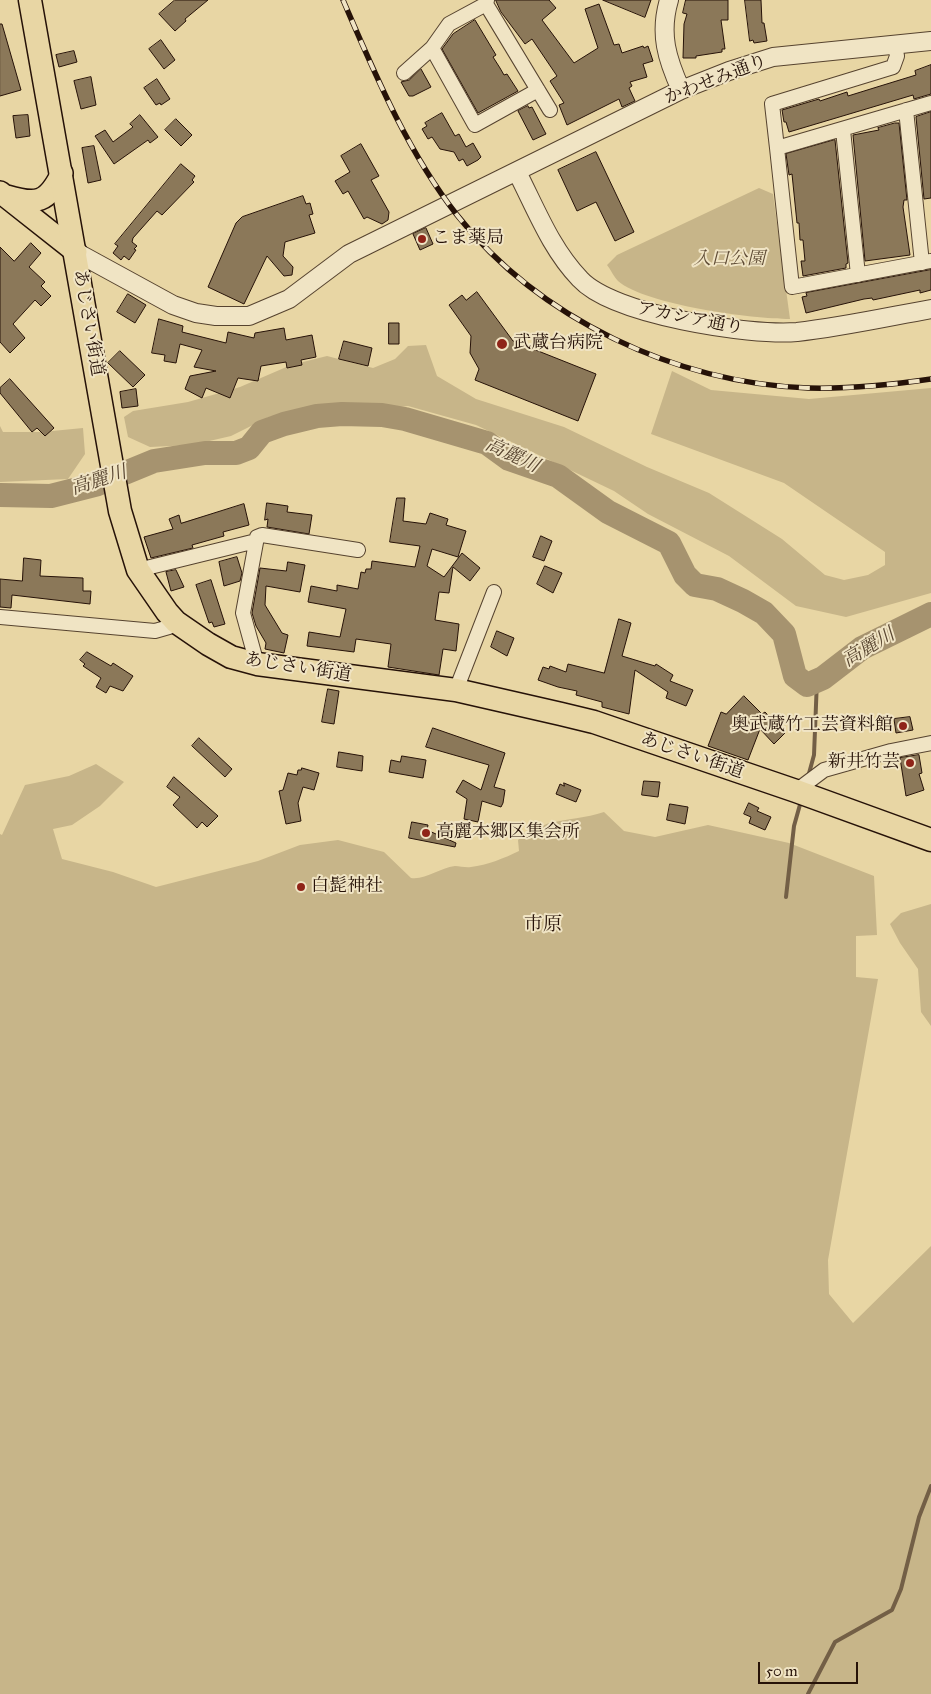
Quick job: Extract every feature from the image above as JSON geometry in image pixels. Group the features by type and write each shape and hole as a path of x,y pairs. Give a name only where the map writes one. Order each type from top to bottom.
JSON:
{"highway":[{"name":"あじさい街道","path":"30,0 76,252 120,512 138,570 146,585 176,622 231,657 258,664 456,690 594,722 931,840"}],"main road":[{"path":"2,194 27,202 40,201 56,185 62,173"},
{"path":"2,194 76,252"}],"street":[{"path":"669,0 663,24 663,38 669,66 681,90"},
{"path":"404,73 432,48 449,24 487,2 550,110"},
{"name":"かわせみ通り","path":"76,252 173,305 196,313 230,317 249,316 289,300 349,254 681,90 729,71 773,57 931,41"},
{"path":"895,45 897,56 893,67 772,104 792,288 926,262 906,110"},
{"path":"432,48 475,125 538,90"},
{"path":"777,148 931,103"},
{"path":"843,130 858,275"},
{"name":"アカシア通り","path":"517,172 554,246 581,281 611,299 636,310 775,333 861,322 931,309"},
{"path":"258,664 243,613 256,541 262,534 358,550"},
{"path":"138,570 256,541"},
{"path":"456,690 494,592"},
{"path":"0,616 155,631 169,627 176,622"},
{"path":"801,793 824,770 891,751 931,744"}],"green space":[{"name":"入口公園","path":"759,188 773,194 790,319 701,309 651,297 632,290 618,281 607,265 617,255"},
{"path":"426,345 437,376 476,399 564,427 647,467 709,493 782,539 825,575 844,580 868,575 885,565 885,552 784,483 651,434 672,371 711,390 809,399 931,388 931,593 846,617 796,606 729,556 648,514 614,491 476,425 408,406 373,410 325,406 307,408 269,417 231,436 192,445 150,447 128,437 124,417 133,411 188,402 240,387 291,365 327,356 373,368 395,359 408,346"},
{"path":"0,426 3,432 42,432 83,428 85,454 68,479 0,482"},
{"path":"96,764 124,782 100,806 72,825 53,829 62,859 113,872 156,887 258,861 300,845 338,840 384,852 411,878 417,878 449,867 471,867 496,861 519,851 518,840 527,831 549,823 604,812 624,831 655,837 708,825 789,843 874,876 877,935 856,936 856,977 878,979 828,1260 829,1294 853,1323 931,1246 931,1694 0,1694 0,834 2,835 25,785 69,776"},
{"path":"931,904 931,1026 921,1012 918,969 900,943 890,924 901,913"}],"building":[{"path":"175,0 208,0 185,19 186,21 175,31 159,14"},
{"path":"496,0 549,0 556,8 542,20 574,63 598,48 585,9 599,4 614,45 619,44 622,53 648,46 653,61 643,64 647,77 630,82 632,86 629,88 635,101 622,107 619,99 567,125 559,105 564,103 550,81 557,76 532,39 525,44 501,12"},
{"path":"603,0 651,0 645,17"},
{"path":"686,0 728,0 728,20 721,20 725,49 722,49 722,52 696,56 696,58 683,58 684,24 687,14 683,13"},
{"path":"745,0 761,0 762,23 764,23 767,41 754,43 753,40 750,41"},
{"path":"475,20 496,55 493,57 504,75 507,74 518,91 478,113 442,49 453,34"},
{"path":"0,24 2,24 21,90 0,96"},
{"path":"161,40 175,60 164,69 149,49"},
{"path":"74,51 77,62 59,67 56,55"},
{"path":"931,65 931,94 914,99 913,95 789,132 786,122 784,122 782,110 847,92 848,96 916,75 915,71"},
{"path":"421,69 431,87 413,96 409,96 401,82 409,80"},
{"path":"91,77 96,105 81,109 74,81"},
{"path":"157,79 170,99 161,105 160,103 156,105 144,88"},
{"path":"528,106 529,108 532,107 546,134 533,140 518,111"},
{"path":"931,112 931,198 924,199 916,117"},
{"path":"442,113 455,136 459,134 466,147 473,143 481,157 478,160 467,166 463,159 459,161 454,152 440,149 432,137 428,139 422,129 427,126 425,123"},
{"path":"28,115 30,136 16,138 13,116"},
{"path":"140,115 158,137 150,143 148,140 114,164 95,136 105,130 113,142 133,127 130,124"},
{"path":"176,119 192,135 181,146 165,130"},
{"path":"899,123 907,200 904,200 903,207 910,255 865,261 853,135 879,130 878,128"},
{"path":"835,140 848,263 846,268 803,276 801,261 805,261 803,240 800,240 792,174 789,175 786,154"},
{"path":"361,144 379,176 371,180 389,212 388,220 382,224 367,217 364,219 348,191 343,194 335,181 350,172 341,156"},
{"path":"94,146 101,180 88,183 82,148"},
{"path":"596,152 634,232 615,241 596,202 577,211 558,170"},
{"path":"181,164 195,176 192,180 194,182 162,215 157,211 133,238 132,242 137,246 129,260 124,256 121,260 113,253 118,246 115,244"},
{"path":"303,196 306,204 310,203 313,214 309,215 315,233 285,242 283,256 293,267 292,275 284,276 267,256 244,304 208,287 236,223 242,217"},
{"path":"426,228 433,244 420,250 413,234"},
{"path":"31,243 41,253 29,267 45,282 41,286 51,296 41,306 35,300 13,324 25,338 10,353 0,342 0,247 14,261"},
{"path":"931,270 931,290 920,293 920,290 873,300 872,298 864,299 806,313 802,297 807,296 806,293"},
{"path":"477,292 513,341 596,374 578,421 475,380 479,369 470,353 471,336 449,305 462,295 466,300"},
{"path":"128,294 146,305 135,323 117,312"},
{"path":"159,319 183,326 182,332 226,343 228,332 254,338 255,333 284,328 286,340 312,335 316,357 301,360 302,365 287,368 286,362 261,366 258,381 238,378 230,398 206,388 202,398 185,389 190,376 216,371 194,367 202,350 180,344 176,363 164,361 165,355 152,353"},
{"path":"389,323 399,323 399,344 389,344"},
{"path":"344,341 372,348 368,366 339,359"},
{"path":"120,351 145,375 133,387 108,363"},
{"path":"10,379 54,428 45,436 37,428 32,432 0,393 0,388"},
{"path":"136,389 138,406 122,408 120,392"},
{"path":"397,498 405,498 403,521 426,524 430,513 448,519 446,525 466,531 458,557 432,549 427,566 444,577 462,553 480,568 470,581 453,567 449,593 439,592 435,620 459,624 456,651 443,649 439,675 388,667 391,644 356,639 354,652 307,646 309,632 340,637 346,609 308,602 311,586 337,591 337,585 358,589 361,572 365,573 366,569 371,569 372,561 415,567 420,546 390,542"},
{"path":"267,503 288,506 287,512 312,515 309,534 267,527 268,519 265,520"},
{"path":"244,504 249,525 223,532 224,536 192,545 193,548 151,558 144,537 173,529 169,519 179,515 181,523"},
{"path":"541,536 552,541 544,561 533,557"},
{"path":"237,557 242,573 240,581 224,586 219,562"},
{"path":"24,558 41,560 40,576 83,578 83,591 91,591 90,604 12,595 11,608 0,607 0,579 22,581"},
{"path":"288,562 305,565 300,592 266,586 265,605 282,633 288,635 284,653 265,649 266,643 256,626 252,613 260,568 286,571"},
{"path":"545,566 562,573 553,593 537,584"},
{"path":"176,570 184,587 171,591 166,572"},
{"path":"211,580 225,624 214,627 212,622 209,623 196,585"},
{"path":"619,619 631,623 622,656 655,666 656,664 673,675 670,681 693,690 686,706 666,698 668,692 635,670 629,714 602,707 602,702 576,695 577,691 538,680 543,667 549,669 550,666 566,672 568,664 604,673"},
{"path":"497,631 514,638 507,656 491,647"},
{"path":"87,652 111,666 113,663 133,676 123,691 110,686 106,693 96,687 101,678 83,666 85,664 80,660"},
{"path":"328,689 339,691 334,724 322,722"},
{"path":"744,696 762,714 765,712 785,733 774,744 760,729 748,760 708,746 721,712 726,714"},
{"path":"910,717 913,730 896,733 894,719"},
{"path":"433,728 505,753 494,787 505,790 501,807 482,801 478,822 464,819 467,799 456,792 463,780 481,790 489,765 426,747"},
{"path":"199,738 232,769 225,777 192,746"},
{"path":"339,752 363,756 362,771 337,767"},
{"path":"919,755 922,773 919,774 924,790 906,796 900,758"},
{"path":"402,756 426,760 423,778 389,772 391,760 400,762"},
{"path":"302,768 319,773 314,790 303,787 298,803 301,821 286,824 279,791 283,790 288,773 297,775 298,770"},
{"path":"174,777 218,816 207,827 202,822 197,828 173,805 180,797 167,787"},
{"path":"644,781 660,782 658,797 642,795"},
{"path":"564,783 581,790 576,802 556,794 560,784 564,786"},
{"path":"749,803 759,808 757,811 771,817 765,830 749,823 751,817 744,814"},
{"path":"670,804 688,807 685,824 667,820"},
{"name":"高麗本郷区集会所","path":"412,822 428,825 427,830 456,843 455,847 409,838"}],"waterway":[{"name":"高麗川","path":"0,495 51,496 98,484 154,461 205,453 236,453 249,448 262,432 284,424 317,416 342,414 382,415 405,419 487,443 509,459 558,476 608,512 669,543 685,575 695,585 717,589 764,613 784,634 795,676 807,685 823,678 862,648 931,614"},
{"path":"808,777 814,755 817,680"},
{"path":"786,897 794,826 801,801"},
{"path":"808,1694 835,1642 892,1610 901,1589 919,1517 931,1486"}],"railway":[{"path":"343,0 393,111 439,190 457,215 490,252 528,285 569,314 614,339 661,358 709,373 758,383 808,388 838,388 885,385 931,379"}],"place":[{"name":"こま薬局","path":"422,239"},
{"name":"武蔵台病院","path":"502,344"},
{"name":"奥武蔵竹工芸資料館","path":"903,726"},
{"name":"新井竹芸","path":"910,763"},
{"name":"高麗本郷区集会所","path":"426,833"},
{"name":"白髭神社","path":"301,887"}],"district":[{"name":"市原","path":"543,925"}]}
